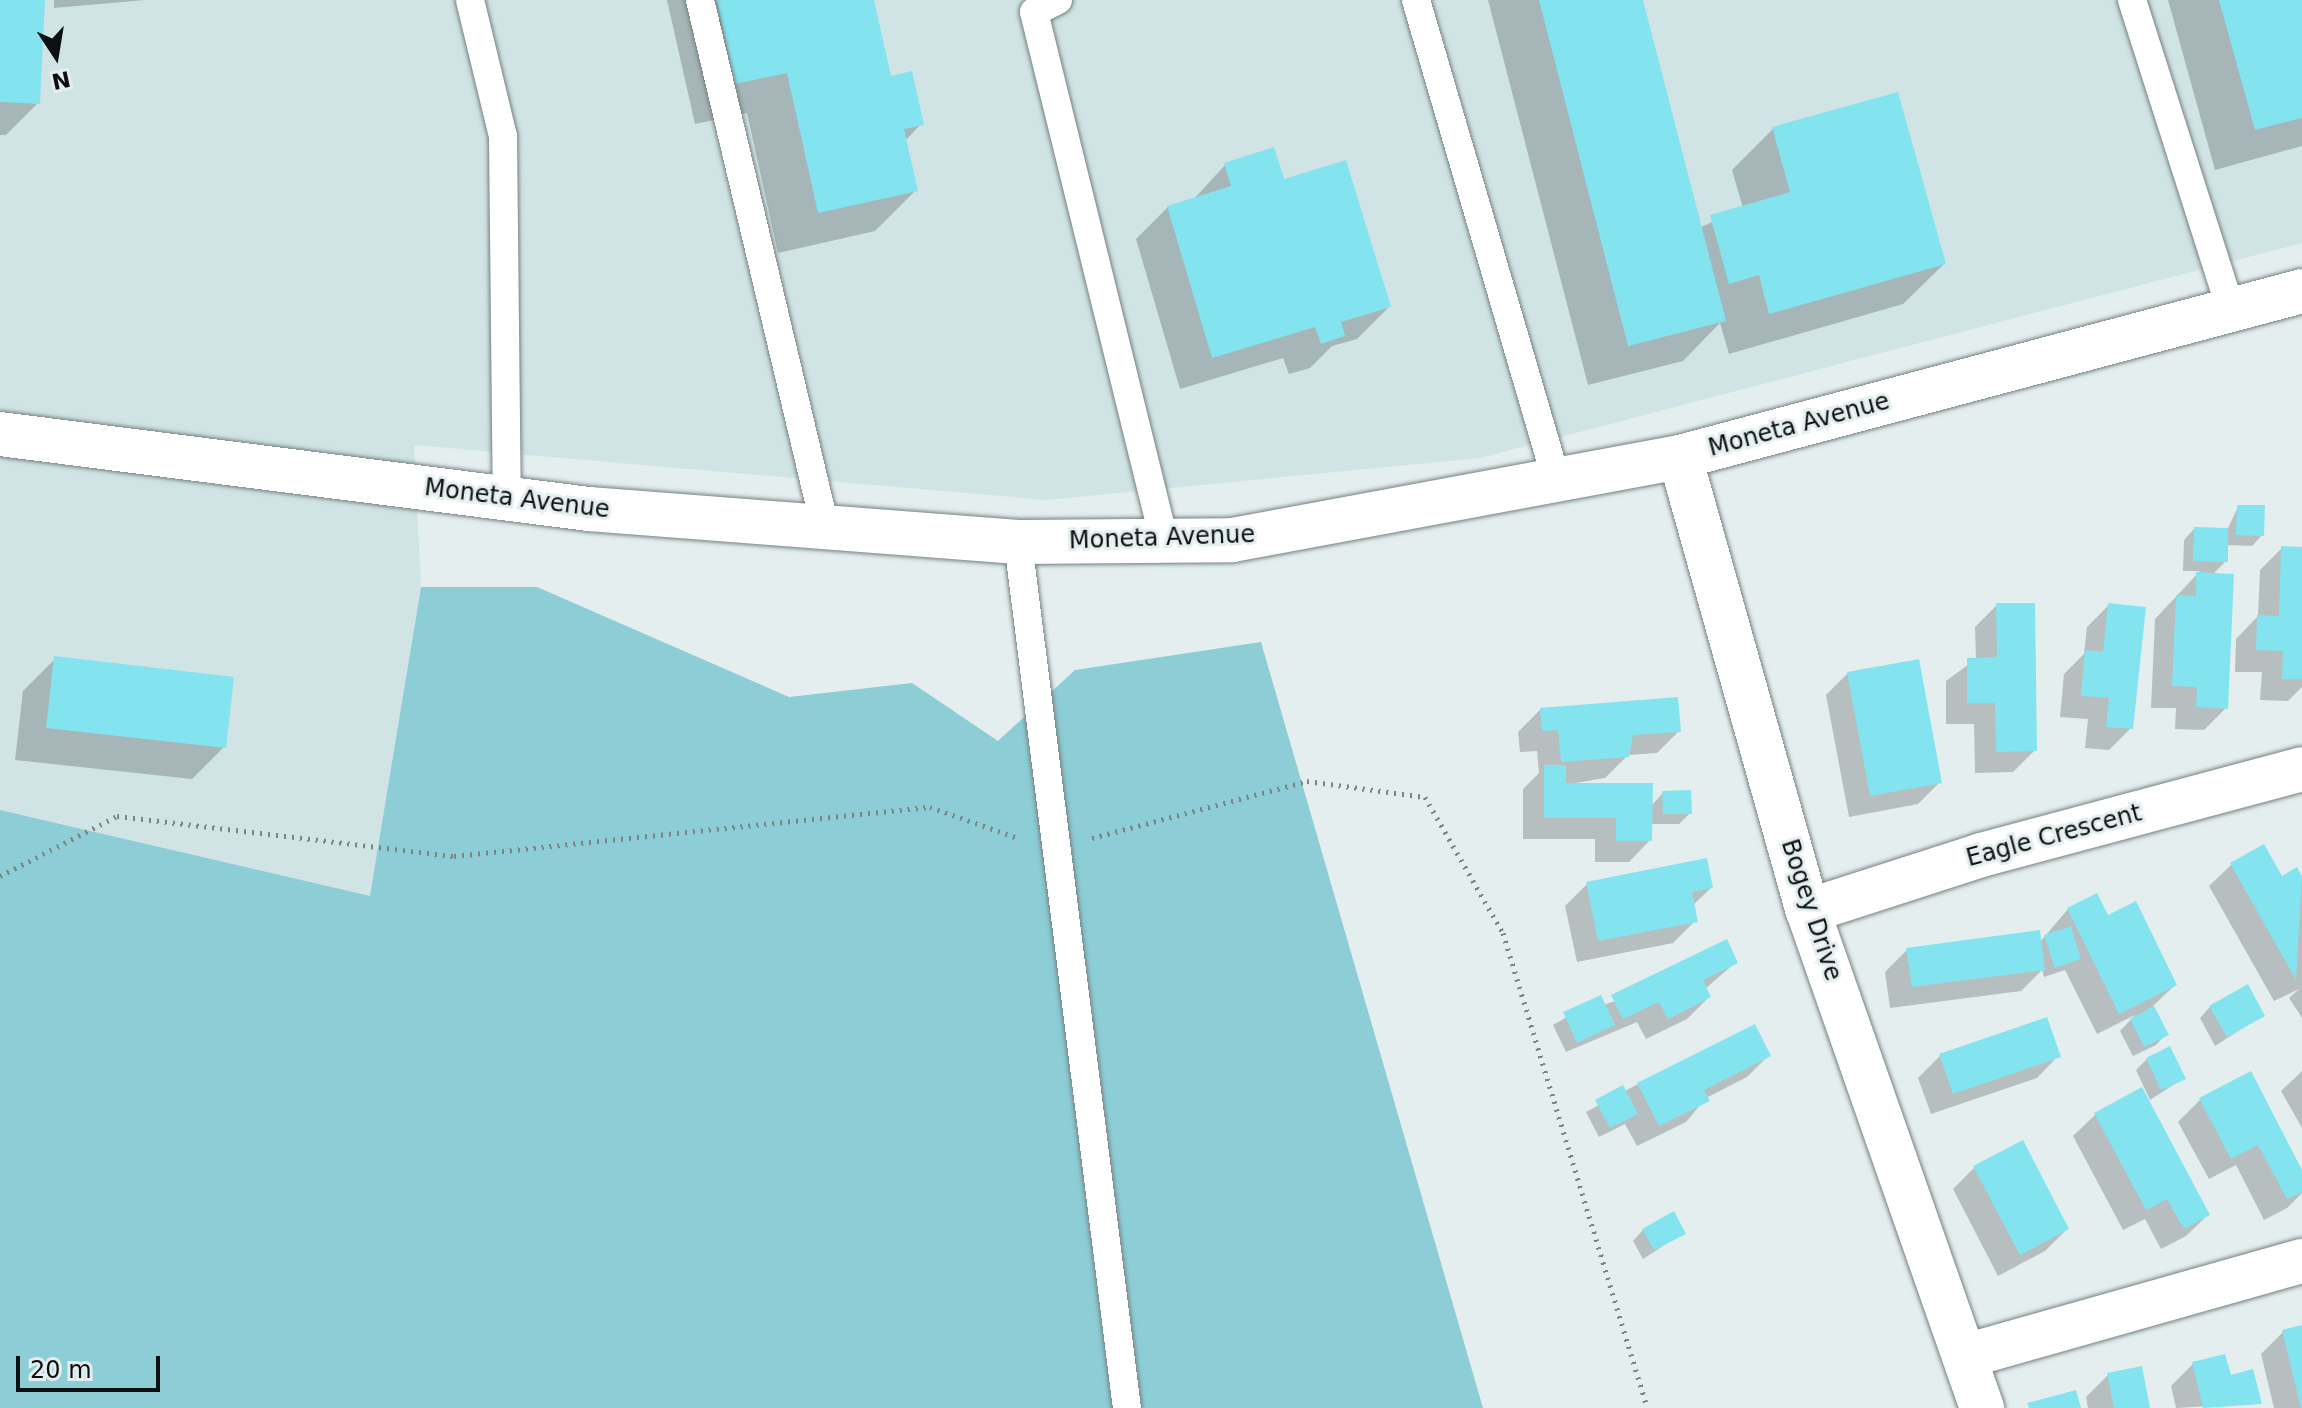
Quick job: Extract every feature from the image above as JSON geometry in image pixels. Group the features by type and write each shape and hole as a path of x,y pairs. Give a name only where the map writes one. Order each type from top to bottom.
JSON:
{"street":[{"name":"Moneta Avenue","path":"0,434 507,499 825,527 1018,542 1232,540 1680,457 2302,291"},
{"name":"Bogey Drive","path":"1680,457 1808,911 1969,1355 1982,1408"},
{"name":"Eagle Crescent","path":"1808,911 1981,855 2302,769"},
{"path":"1969,1355 2302,1261"}],"lane":[{"path":"470,0 503,136 507,499"},
{"path":"700,0 825,527"},
{"path":"1058,0 1034,12 1164,540"},
{"path":"1416,0 1556,480"},
{"path":"2132,0 2231,310"},
{"path":"1018,542 1127,1408"}],"path":[{"path":"0,876 117,816 454,856 930,807 1002,835 1056,845 1158,825 1307,781 1425,797 1503,933 1647,1408"}],"shaded area":[{"path":"0,0 2302,0 2302,243 1480,458 1046,500 414,445 421,587 371,897 0,810"},
{"path":"421,587 537,587 789,697 912,683 998,741 1075,670 1261,642 1483,1408 0,1408 0,810 370,896"}],"building":[{"path":"0,0 45,0 40,104 0,102"},
{"path":"717,0 874,0 891,76 912,71 924,125 904,129 918,191 818,213 787,73 735,84"},
{"path":"1539,0 1643,0 1726,321 1628,346"},
{"path":"2219,0 2302,0 2302,118 2255,130"},
{"path":"1898,92 1946,264 1769,314 1759,275 1729,284 1710,215 1790,192 1772,127"},
{"path":"1274,147 1284,179 1346,160 1391,307 1341,322 1345,336 1321,344 1315,327 1212,358 1167,206 1231,186 1224,163"},
{"path":"2237,505 2265,505 2264,536 2236,535"},
{"path":"2194,527 2228,528 2228,562 2193,561"},
{"path":"2281,546 2302,547 2302,679 2282,679 2283,651 2256,650 2257,615 2279,616"},
{"path":"2196,572 2234,574 2228,709 2196,707 2197,687 2172,686 2176,595 2196,596"},
{"path":"1996,603 2035,603 2037,751 1996,752 1995,703 1967,703 1967,658 1997,657"},
{"path":"2108,603 2146,607 2133,729 2106,727 2109,698 2081,696 2085,650 2103,652"},
{"path":"54,656 234,677 226,748 46,728"},
{"path":"1919,659 1942,783 1870,796 1847,672"},
{"path":"1678,697 1681,732 1633,735 1629,757 1561,762 1558,730 1542,731 1540,708"},
{"path":"1544,765 1566,765 1566,783 1653,783 1652,841 1616,841 1616,818 1544,818"},
{"path":"1691,790 1692,814 1663,814 1662,791"},
{"path":"2264,844 2282,876 2297,867 2302,876 2296,980 2230,863"},
{"path":"1707,858 1713,888 1692,892 1698,922 1598,941 1586,882"},
{"path":"2097,893 2108,915 2136,901 2177,985 2119,1014 2067,908"},
{"path":"2071,926 2081,959 2055,968 2044,935"},
{"path":"2040,930 2045,970 1912,987 1906,948"},
{"path":"1727,939 1738,963 1703,980 1711,997 1668,1019 1659,1002 1623,1019 1611,995"},
{"path":"2248,984 2265,1016 2227,1037 2209,1006"},
{"path":"1601,995 1615,1025 1577,1043 1563,1012"},
{"path":"2154,1006 2169,1035 2144,1047 2130,1019"},
{"path":"2047,1017 2061,1057 1953,1094 1939,1054"},
{"path":"1755,1024 1771,1056 1704,1090 1710,1101 1659,1126 1637,1083"},
{"path":"2170,1046 2186,1079 2161,1090 2146,1058"},
{"path":"2251,1071 2302,1170 2302,1192 2287,1199 2258,1145 2231,1159 2199,1098"},
{"path":"1623,1085 1638,1114 1610,1128 1595,1100"},
{"path":"2142,1087 2210,1215 2184,1229 2167,1199 2146,1210 2094,1113"},
{"path":"2023,1140 2069,1229 2020,1255 1973,1166"},
{"path":"1674,1211 1686,1234 1654,1250 1642,1229"},
{"path":"2302,1325 2302,1408 2301,1408 2282,1330"},
{"path":"2225,1354 2231,1375 2253,1369 2262,1404 2203,1408 2192,1362"},
{"path":"2142,1366 2150,1408 2114,1408 2107,1373"},
{"path":"2076,1390 2081,1408 2029,1408 2027,1403"}]}
